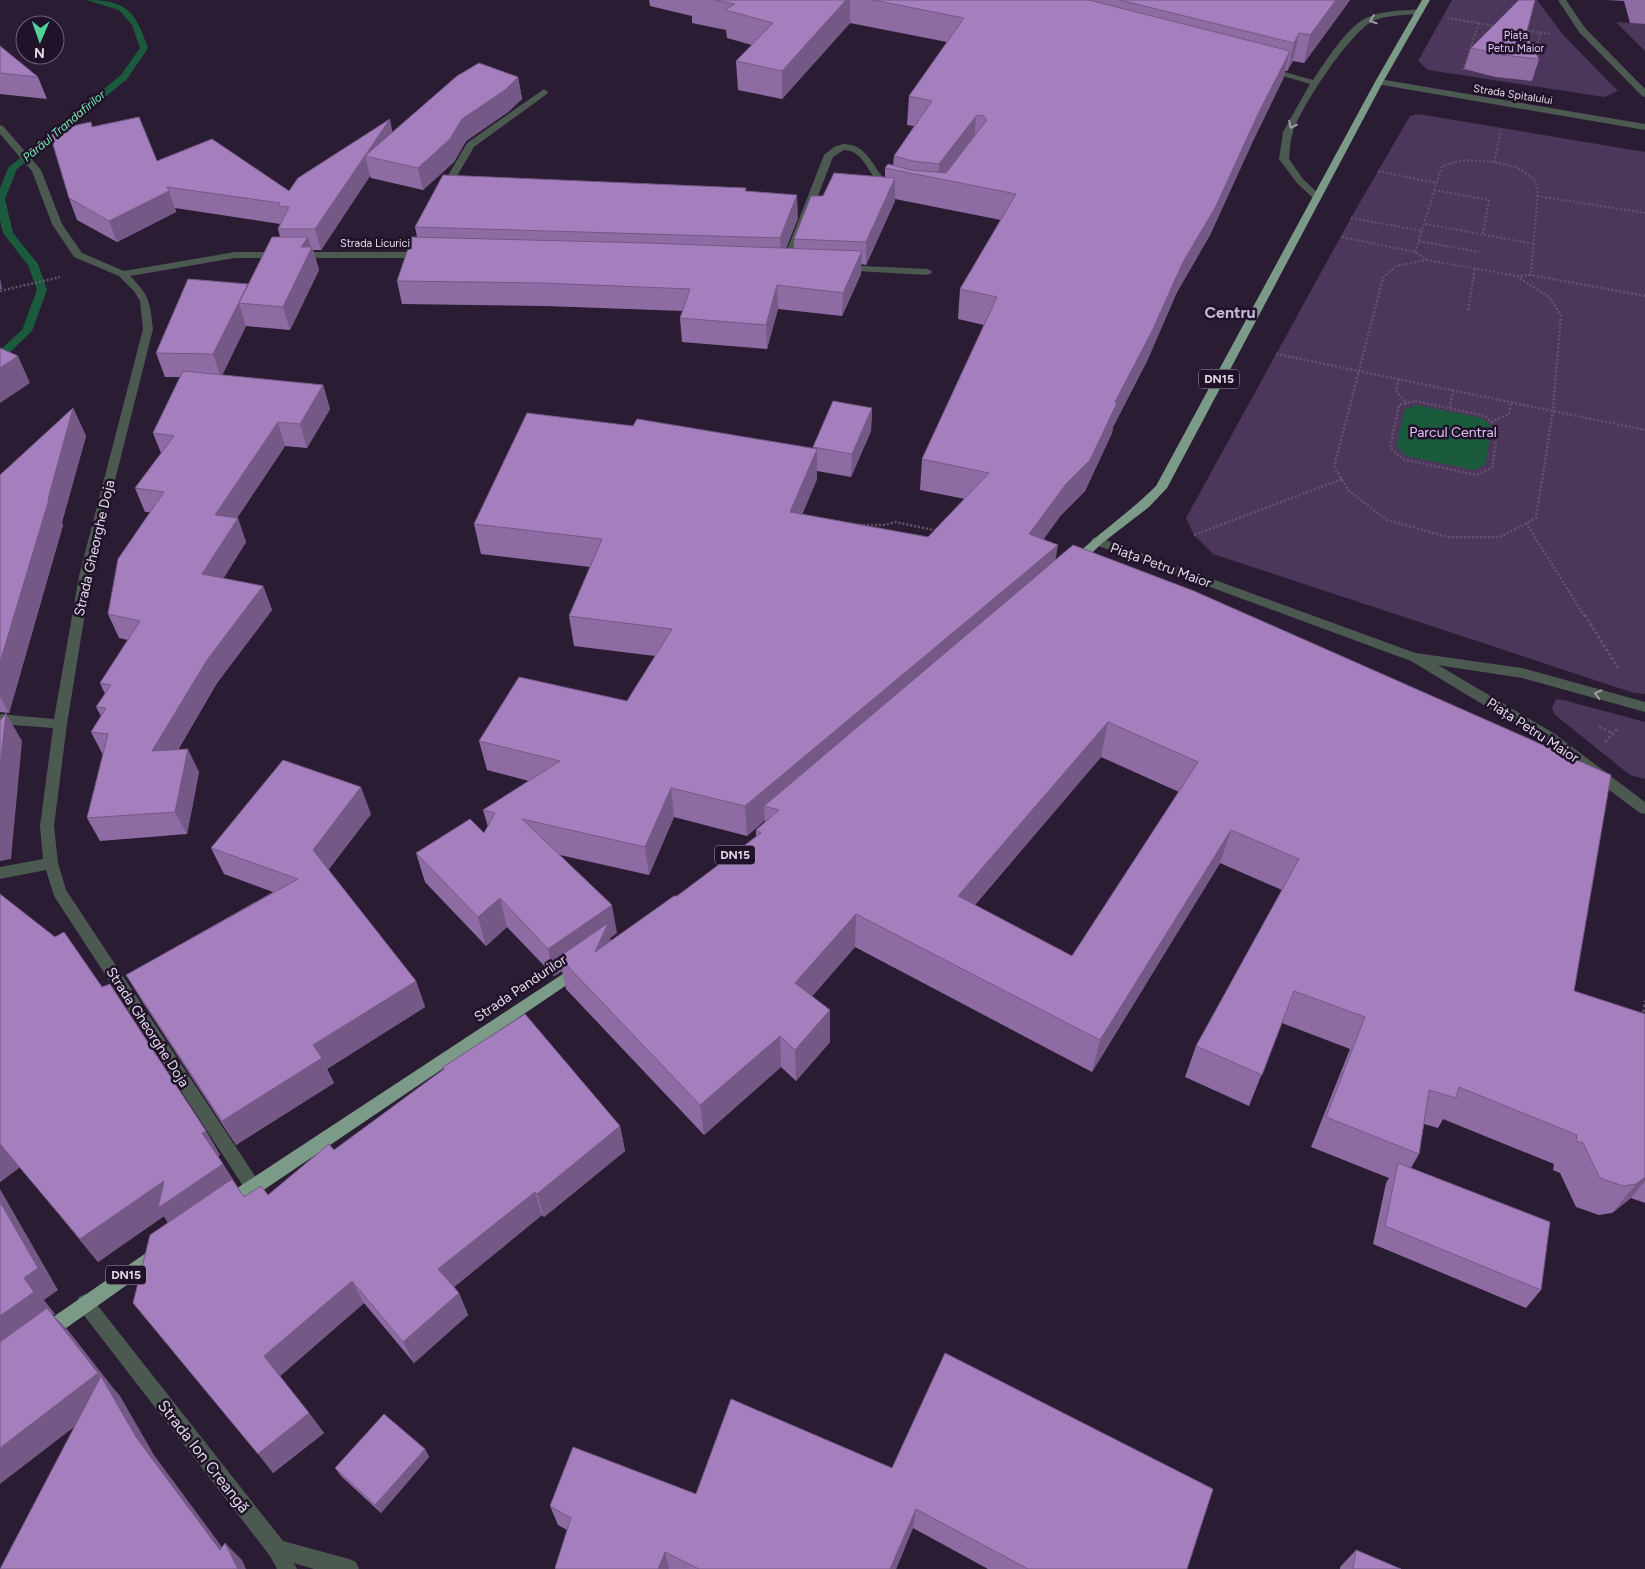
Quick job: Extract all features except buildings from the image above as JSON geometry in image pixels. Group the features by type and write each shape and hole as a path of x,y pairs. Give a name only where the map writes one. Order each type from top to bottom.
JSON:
{"highway":[{"name":"Piața Petru Maior","path":"1097,541 1145,504 1161,488 1378,82 1426,0"},
{"name":"DN15","path":"1066,572 1097,541"},
{"name":"Strada Pandurilor","path":"213,1214 593,960"},
{"name":"DN15","path":"31,1343 173,1242"}],"street":[{"path":"1562,0 1582,30 1645,94"},
{"path":"1317,197 1300,181 1284,158 1288,131 1316,83 1353,33 1369,19 1420,11"},
{"path":"1256,67 1316,83"},
{"name":"Strada Spitalului","path":"1378,82 1645,127"},
{"path":"437,204 470,144 544,92"},
{"path":"2,130 36,170 57,224 78,255 123,274"},
{"path":"786,266 829,155 843,147 860,151 883,186 904,192"},
{"name":"Strada Licurici","path":"123,274 235,255 410,251 437,256"},
{"path":"832,268 928,272"},
{"name":"Strada Gheorghe Doja","path":"123,274 138,289 145,301 148,329 85,576 60,724 47,826 51,863 59,892 253,1187"},
{"name":"Piața Petru Maior","path":"1097,541 1416,658 1550,738 1645,809"},
{"name":"Piața Petru Maior","path":"1416,658 1522,673 1645,707"},
{"path":"0,719 60,724"},
{"path":"0,874 51,863"},
{"name":"Strada Ion Creangă","path":"85,1303 277,1548 287,1569"},
{"path":"277,1548 349,1569"}],"path":[{"path":"1441,17 1496,26"},
{"path":"1461,75 1479,23"},
{"path":"1522,30 1556,35"},
{"path":"1534,59 1540,32"},
{"path":"1494,162 1502,128"},
{"path":"1416,252 1442,166 1463,160 1494,162 1516,167 1534,180 1538,190 1531,275"},
{"path":"1378,171 1436,182"},
{"path":"1434,190 1489,200 1483,235"},
{"path":"1537,196 1645,213"},
{"path":"1351,218 1423,231"},
{"path":"1425,224 1534,244"},
{"path":"1342,237 1416,252 1427,260"},
{"path":"1419,241 1479,252"},
{"path":"1516,276 1549,297 1561,315 1553,411 1536,518 1500,537 1448,536 1386,520 1349,491 1334,467 1383,278 1396,266 1427,260 1516,276 1531,275 1645,296"},
{"path":"1468,310 1475,269"},
{"path":"0,291 61,276"},
{"path":"1276,354 1645,430"},
{"path":"1399,379 1396,391 1407,403"},
{"path":"1450,408 1453,390"},
{"path":"1415,401 1485,416 1498,428 1492,468 1476,475 1402,459 1390,446 1399,405 1407,403 1415,401"},
{"path":"1491,422 1509,414 1511,402"},
{"path":"1194,535 1342,479"},
{"path":"847,525 885,525 896,522 946,533"},
{"path":"1526,523 1619,669"},
{"path":"1645,1001 1643,1018 1645,1021"}],"green space":[{"name":"Piața Petru Maior","path":"1452,0 1537,0 1564,36 1618,91 1604,97 1428,70 1418,61"},
{"path":"1616,22 1645,24 1645,51"},
{"name":"Parcul Central","path":"1418,114 1645,152 1645,694 1634,693 1213,554 1194,535 1186,518 1352,216 1410,116"},
{"path":"1556,699 1645,722 1645,779 1630,775 1554,714 1552,708"}],"shaded area":[{"path":"1417,405 1482,418 1492,427 1485,465 1474,470 1406,456 1396,446 1405,409"}],"waterway":[{"name":"Pârâul Trandafirilor","path":"0,356 27,331 42,290 33,264 8,233 0,199 13,168 124,77 144,48 136,25 122,8 90,0"}],"district":[{"name":"Centru","path":"1230,312"}]}
